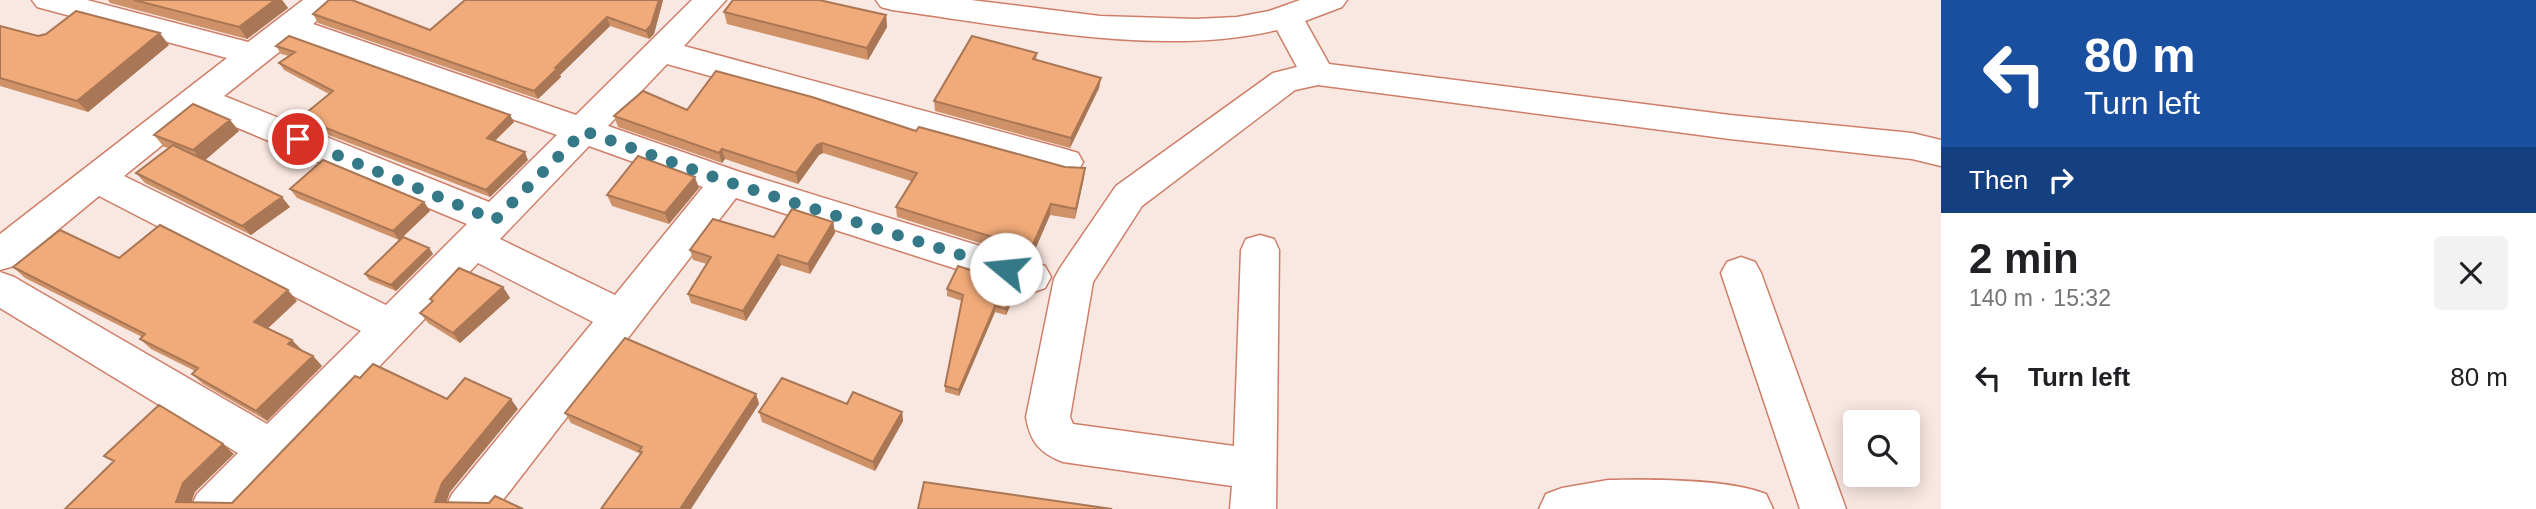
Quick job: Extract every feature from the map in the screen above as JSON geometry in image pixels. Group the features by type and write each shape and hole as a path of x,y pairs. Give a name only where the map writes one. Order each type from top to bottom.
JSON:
{"street":[{"path":"48,0 256,55"},
{"path":"0,255 323,0"},
{"path":"213,509 710,0"},
{"path":"892,0 1100,27 1155,29 1237,28 1286,16 1331,0"},
{"path":"1286,16 1318,74"},
{"path":"290,28 728,182 1031,277"},
{"path":"660,51 1065,162"},
{"path":"1260,250 1254,489 1063,442 1050,431 1048,417 1074,279 1129,197 1284,81 1318,74 1716,125 1912,146 1941,153"},
{"path":"200,99 484,232 621,317"},
{"path":"97,179 391,327"},
{"path":"468,509 728,182"},
{"path":"1741,273 1823,509"},
{"path":"0,288 271,449"},
{"path":"1562,509 1597,501 1631,500 1750,509"}],"building":[{"path":"134,0 275,0 239,27"},
{"path":"329,0 352,0 430,30 465,0 659,0 651,25 646,31 607,17 534,91 313,14"},
{"path":"733,0 819,0 886,15 867,48 724,12"},
{"path":"76,11 160,33 77,101 0,78 0,26 38,36 46,34"},
{"path":"289,36 510,115 487,138 525,152 486,190 300,118 333,91 279,63 295,52 276,46"},
{"path":"972,36 1037,53 1033,59 1101,78 1071,138 934,101"},
{"path":"716,71 812,97 916,131 919,127 1065,167 1085,168 1076,209 1051,204 1031,249 896,207 917,173 822,143 817,145 796,173 722,149 719,153 614,116 643,91 687,110"},
{"path":"193,104 230,120 193,150 154,135"},
{"path":"173,145 282,197 242,226 136,173"},
{"path":"638,156 695,177 665,213 607,195"},
{"path":"323,160 424,202 393,231 290,189"},
{"path":"792,209 833,222 808,264 778,255 743,311 688,294 711,257 690,250 713,219 774,237"},
{"path":"160,225 288,290 254,322 292,340 288,344 313,356 256,411 192,374 198,368 140,339 145,334 13,267 60,230 119,258"},
{"path":"403,237 429,248 391,285 365,274"},
{"path":"958,266 1017,285 1006,309 995,306 959,390 945,386 963,295 947,289"},
{"path":"459,268 503,287 453,333 420,313"},
{"path":"625,338 756,394 680,509 601,509 642,452 639,451 642,447 565,413"},
{"path":"373,364 447,399 465,378 511,399 442,483 435,502 489,503 495,496 523,509 65,509 114,461 104,456 159,405 223,444 183,483 176,502 232,503 355,376 360,378"},
{"path":"782,378 847,404 853,392 902,412 873,462 759,412"},
{"path":"924,482 1112,509 918,509"}],"route":[{"path":"298,139 495,220 584,131 728,182 1006,269"}]}
